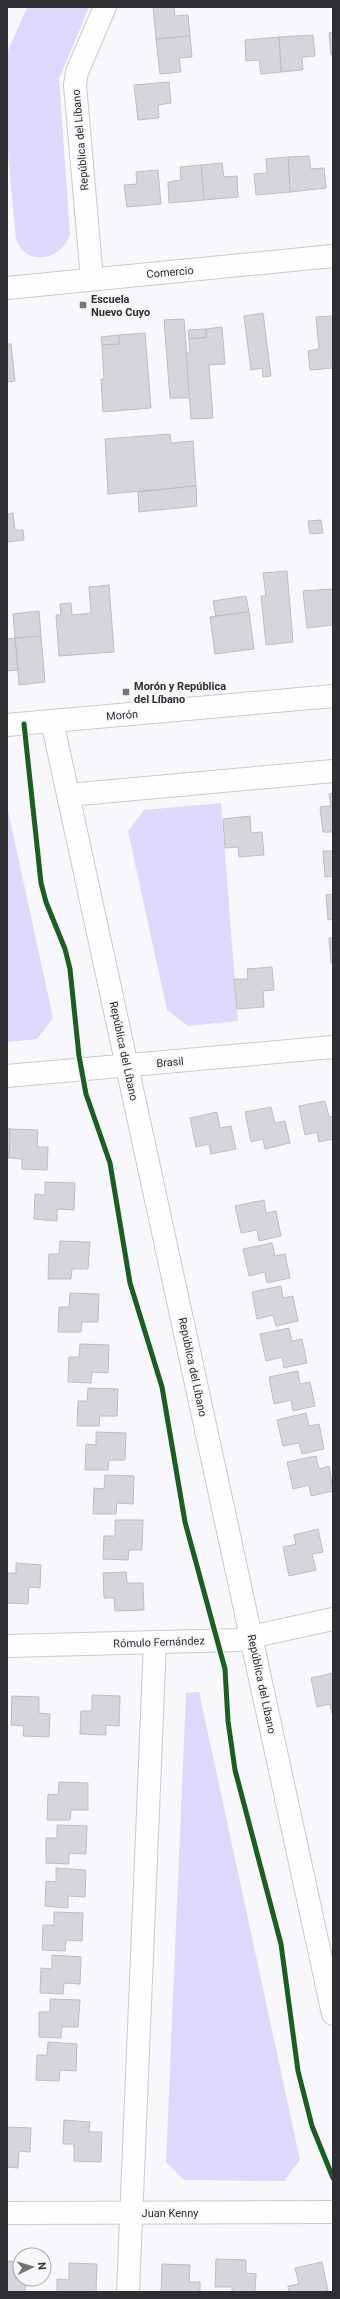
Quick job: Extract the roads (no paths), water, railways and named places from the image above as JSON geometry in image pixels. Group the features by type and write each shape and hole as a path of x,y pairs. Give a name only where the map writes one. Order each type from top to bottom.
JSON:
{"street":[{"name":"República del Líbano","path":"92,279 75,85 77,72 105,7"},
{"name":"Comercio","path":"7,288 333,256"},
{"name":"Morón","path":"7,725 333,696"},
{"name":"República del Líbano","path":"52,721 333,2014"},
{"path":"68,795 333,771"},
{"name":"Brasil","path":"7,1076 333,1048"},
{"name":"Rómulo Fernández","path":"7,1646 237,1640 333,1619"},
{"path":"128,2292 155,1642"},
{"name":"Juan Kenny","path":"7,2213 333,2212"}],"place":[{"name":"Escuela Nuevo Cuyo","path":"83,305"},
{"name":"Morón y República del Líbano","path":"126,692"}]}
